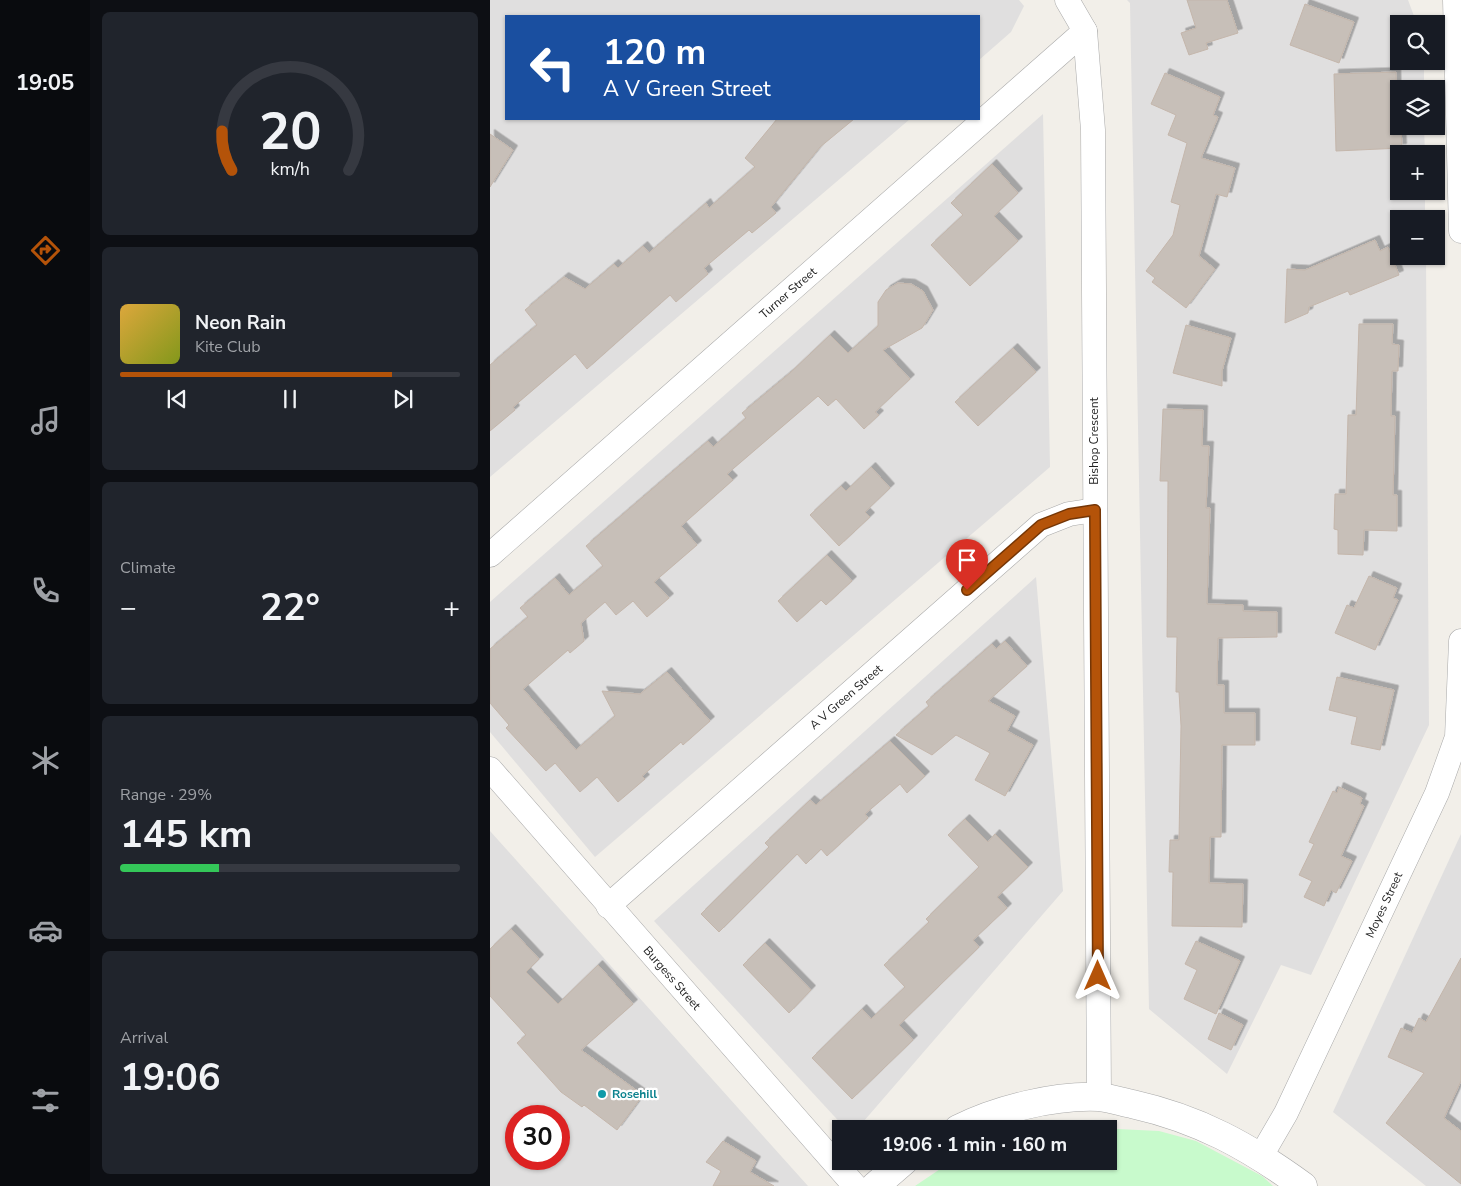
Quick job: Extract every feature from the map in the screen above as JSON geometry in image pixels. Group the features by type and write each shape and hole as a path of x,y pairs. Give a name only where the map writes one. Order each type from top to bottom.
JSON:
{"street":[{"name":"Bishop Crescent","path":"1067,0 1085,31 1093,130 1099,1097"},
{"path":"1455,0 1461,230"},
{"name":"Turner Street","path":"490,555 1085,31"},
{"name":"A V Green Street","path":"608,906 1041,525 1069,514 1095,510"},
{"name":"Moyes Street","path":"1261,1156 1286,1113 1438,793 1457,737 1461,641"},
{"name":"Burgess Street","path":"490,769 855,1186"},
{"path":"980,1120 1008,1109 1047,1101 1099,1097 1166,1112 1208,1128 1261,1156 1302,1186"},
{"path":"875,1186 894,1170"}],"shaded area":[{"path":"490,0 1019,0 1024,6 1011,32 980,59 980,15 505,15 505,120 909,120 490,477"},
{"path":"1127,0 1408,0 1414,15 1390,15 1390,70 1424,70 1424,80 1390,80 1390,135 1424,135 1425,145 1390,145 1390,200 1425,200 1425,210 1390,210 1390,265 1426,265 1429,725 1311,975 1281,965 1227,1074 1149,1009 1130,3"},
{"path":"1043,114 1050,467 595,857 490,732 490,602"},
{"path":"1036,577 1063,891 865,1120 838,1120 654,921"},
{"path":"490,831 808,1186 490,1186"},
{"path":"1461,834 1461,1186 1426,1186 1333,1112"}],"green space":[{"path":"1117,1129 1159,1131 1196,1141 1262,1176 1273,1186 915,1186 939,1170 1117,1170"}],"building":[{"path":"1187,0 1227,0 1238,33 1206,43 1208,49 1189,55 1181,33 1196,28"},
{"path":"1305,4 1354,22 1339,63 1290,45"},
{"path":"1396,72 1396,80 1390,80 1390,135 1401,135 1402,145 1390,145 1390,149 1336,151 1334,74"},
{"path":"1165,73 1220,97 1213,115 1218,117 1201,158 1235,168 1227,197 1216,194 1199,256 1215,269 1186,308 1152,282 1155,278 1146,271 1173,235 1180,205 1171,202 1187,143 1168,135 1176,115 1151,104"},
{"path":"776,120 853,120 820,147 771,207 776,213 752,233 749,230 704,268 708,274 676,302 670,295 587,369 575,354 513,407 515,410 490,431 490,365 537,325 525,310 564,277 585,289 614,264 618,268 643,246 649,253 706,203 709,208 755,167 745,158"},
{"path":"490,134 513,150 490,187"},
{"path":"992,164 1018,193 994,216 1018,241 970,286 931,245 963,215 951,203"},
{"path":"1375,240 1380,251 1388,247 1390,265 1395,265 1399,275 1350,295 1348,291 1309,307 1308,313 1285,323 1287,269 1305,270"},
{"path":"898,283 911,284 923,291 933,310 922,328 883,350 910,379 875,412 879,415 864,429 836,399 828,406 818,396 727,474 733,480 681,526 697,545 654,582 669,598 647,617 633,601 616,615 605,602 581,623 584,641 570,653 568,650 523,689 576,750 615,716 602,691 640,694 667,672 710,721 683,745 681,742 642,776 645,779 618,802 597,777 580,792 555,763 546,771 506,728 509,725 490,703 490,649 528,617 520,608 555,578 569,595 603,566 586,546 708,441 713,447 746,418 742,413 790,373 830,335 848,353 878,326 878,302 886,290"},
{"path":"1359,324 1393,324 1392,344 1399,345 1398,371 1392,371 1391,416 1395,416 1393,495 1397,495 1397,531 1364,530 1363,555 1338,554 1338,530 1334,529 1335,494 1346,494 1348,415 1356,415"},
{"path":"1186,325 1231,338 1222,371 1222,386 1173,373"},
{"path":"1013,348 1036,372 978,426 955,402"},
{"path":"1163,409 1203,410 1202,446 1209,446 1206,508 1210,508 1207,604 1243,605 1243,611 1277,612 1277,637 1218,638 1217,685 1224,685 1224,713 1255,713 1255,745 1222,745 1221,837 1210,837 1209,883 1243,884 1242,927 1172,926 1173,872 1169,872 1170,840 1179,840 1181,726 1179,692 1176,692 1177,637 1167,637 1168,481 1160,481"},
{"path":"871,467 890,488 865,512 870,517 839,546 810,515 841,486 846,491"},
{"path":"827,555 852,581 826,605 821,600 797,622 778,601"},
{"path":"1369,576 1397,588 1393,598 1398,600 1375,650 1335,633 1347,605 1354,608"},
{"path":"1005,641 1027,666 988,701 1015,716 1007,731 1033,745 1005,796 975,780 990,753 956,735 932,755 896,735 929,706 926,702 992,644 996,649"},
{"path":"1337,677 1394,690 1380,750 1351,744 1357,717 1329,710"},
{"path":"890,741 925,776 907,793 900,784 865,814 868,818 827,856 821,849 806,864 797,854 719,932 701,914 769,847 765,843 810,800 816,805"},
{"path":"1339,787 1362,798 1360,804 1364,806 1341,856 1352,861 1336,893 1331,890 1324,906 1304,897 1312,881 1299,875 1314,844 1309,842 1333,791 1337,793"},
{"path":"965,819 988,842 995,834 1028,867 997,897 1007,908 973,940 979,947 899,1025 913,1040 852,1099 812,1058 862,1009 871,1019 905,987 884,965 929,922 926,919 979,867 948,835"},
{"path":"511,929 539,959 526,972 558,1004 598,965 633,1004 581,1050 643,1095 617,1130 584,1105 582,1107 561,1092 517,1043 526,1035 490,996 490,949"},
{"path":"1196,941 1240,961 1216,1014 1184,999 1197,970 1185,964"},
{"path":"765,943 811,990 789,1013 743,965"},
{"path":"1461,958 1461,1081 1444,1118 1461,1131 1461,1184 1386,1123 1424,1073 1388,1057 1401,1028 1412,1033 1419,1018 1426,1022"},
{"path":"1219,1013 1243,1025 1231,1050 1208,1039"},
{"path":"723,1141 756,1161 750,1172 774,1186 713,1186 721,1171 706,1162"}],"place":[{"name":"Rosehill","path":"602,1094"}],"route":[{"path":"967,590 1041,525 1069,514 1095,510 1098,976"}]}
